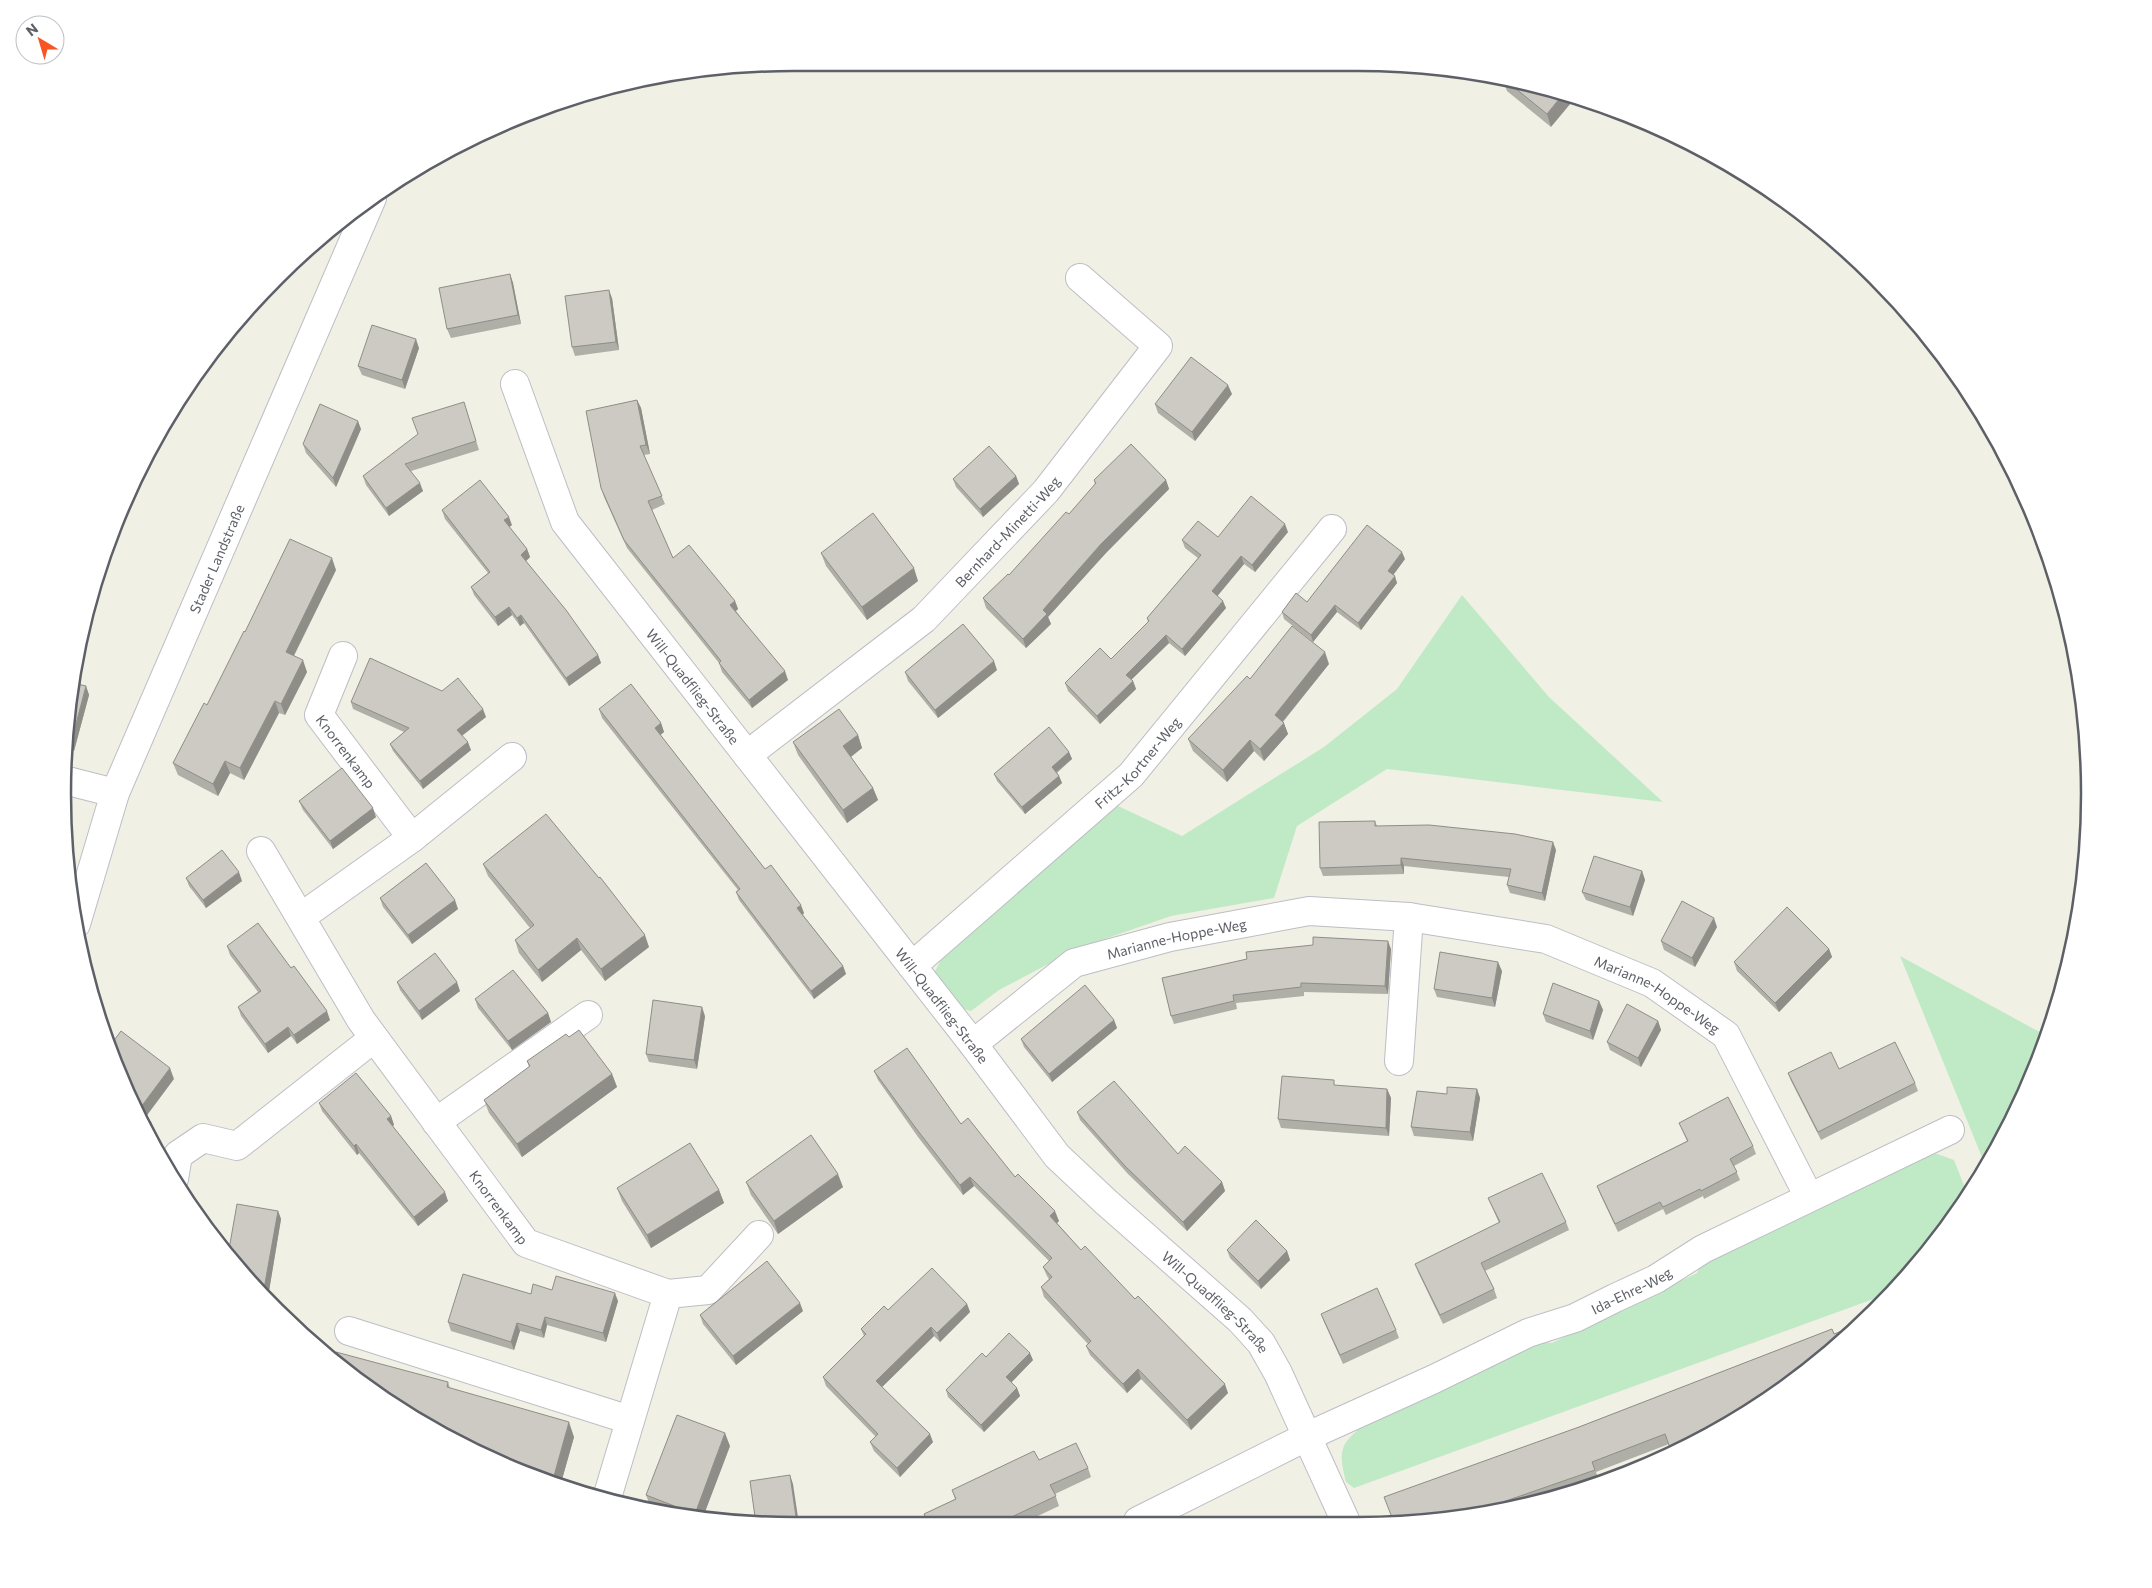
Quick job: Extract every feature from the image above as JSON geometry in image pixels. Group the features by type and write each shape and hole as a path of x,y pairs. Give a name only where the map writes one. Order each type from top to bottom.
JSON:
{"street":[{"name":"Stader Landstraße","path":"80,909 114,793 366,212"},
{"name":"Bernhard-Minetti-Weg","path":"747,755 924,619 1046,491 1158,346 1080,278"},
{"name":"Will-Quadflieg-Straße","path":"515,384 565,522 973,1044 1057,1156 1106,1202 1240,1320 1261,1343 1278,1373 1344,1517"},
{"name":"Fritz-Kortner-Weg","path":"912,966 1131,776 1332,529"},
{"name":"Knorrenkamp","path":"343,656 319,715 412,838"},
{"path":"300,917 412,838 512,757"},
{"path":"72,782 114,793"},
{"name":"Knorrenkamp","path":"261,851 361,1020 526,1243 668,1294 708,1290 758,1235"},
{"name":"Marianne-Hoppe-Weg","path":"973,1044 1074,963 1170,937 1309,911 1409,917 1546,939 1652,983 1726,1035 1809,1197"},
{"path":"1399,1061 1409,917"},
{"path":"436,1122 588,1015"},
{"path":"176,1168 178,1155 202,1138 237,1146 374,1038"},
{"name":"Ida-Ehre-Weg","path":"1306,1437 1434,1379 1528,1333 1575,1318 1656,1279 1703,1249 1950,1130"},
{"path":"609,1492 668,1294"},
{"path":"349,1331 630,1420"},
{"path":"1146,1517 1306,1437"}],"green space":[{"path":"1462,595 1549,697 1663,802 1387,769 1297,826 1274,898 1171,916 1079,948 999,990 971,1011 960,1008 934,973 950,943 1116,805 1182,836 1324,747 1397,689"},
{"path":"1900,956 2040,1032 2026,1071 1982,1158"},
{"path":"1929,1151 1954,1160 1965,1187 1931,1234 1901,1271 1875,1298 1354,1488 1346,1482 1342,1464 1342,1450 1349,1439 1363,1426 1537,1341 1552,1343 1697,1273 1703,1260"}],"building":[{"path":"1516,89 1558,100 1547,114"},
{"path":"510,274 518,315 447,329 439,288"},
{"path":"609,290 616,342 572,347 565,296"},
{"path":"372,325 416,339 402,380 358,366"},
{"path":"1191,357 1228,385 1192,432 1155,404"},
{"path":"637,400 646,445 640,446 662,496 648,501 673,558 689,545 735,601 730,605 785,671 749,700 719,663 721,661 624,540 601,488 586,411"},
{"path":"464,402 476,441 405,464 420,483 386,508 363,476 418,434 412,418"},
{"path":"320,404 358,421 333,478 303,444"},
{"path":"1131,444 1166,480 1101,544 1043,610 1047,614 1023,639 983,598 1009,575 1066,512 1069,514 1096,483 1094,480"},
{"path":"989,446 1016,476 980,509 953,479"},
{"path":"480,480 509,517 504,520 527,549 521,555 566,610 598,655 566,678 521,615 517,618 509,607 495,617 471,587 490,572 442,510"},
{"path":"1251,496 1285,524 1252,565 1241,556 1212,591 1223,601 1182,649 1166,635 1126,675 1133,681 1097,716 1065,683 1100,648 1111,659 1149,621 1147,618 1201,555 1182,540 1198,521 1218,537"},
{"path":"873,513 914,568 862,607 821,553"},
{"path":"1367,525 1402,552 1388,571 1395,576 1358,623 1335,605 1311,635 1282,612 1296,593 1307,602"},
{"path":"290,539 332,558 286,652 303,660 281,704 275,701 240,768 225,761 213,784 173,763 204,703 207,705"},
{"path":"963,624 994,661 935,710 905,672"},
{"path":"1292,626 1325,652 1275,715 1284,723 1260,749 1250,740 1223,770 1188,739 1247,676 1250,679"},
{"path":"370,658 442,691 458,678 483,709 457,730 468,742 420,781 390,744 409,728 351,702"},
{"path":"631,684 661,723 655,728 765,869 771,865 801,905 797,908 843,966 811,991 736,892 740,889 599,709"},
{"path":"80,685 86,686 74,730"},
{"path":"839,709 858,735 843,746 873,788 843,810 793,742"},
{"path":"1049,727 1069,752 1052,767 1059,776 1022,807 994,774"},
{"path":"342,768 373,808 330,841 299,801"},
{"path":"546,814 600,877 645,935 601,969 577,938 538,970 515,940 534,925 483,864"},
{"path":"1375,821 1375,826 1429,825 1515,834 1553,842 1542,893 1507,885 1511,869 1401,858 1401,865 1320,868 1319,822"},
{"path":"222,850 239,872 203,900 186,878"},
{"path":"1594,856 1642,871 1630,907 1582,892"},
{"path":"426,863 455,900 408,935 380,898"},
{"path":"1682,901 1714,918 1692,958 1661,941"},
{"path":"1787,907 1829,949 1775,1003 1734,962"},
{"path":"258,923 291,968 294,966 327,1011 294,1035 288,1027 265,1044 238,1007 261,991 227,946"},
{"path":"1313,937 1388,941 1385,986 1301,983 1301,987 1233,995 1234,1001 1171,1016 1162,978 1247,959 1246,952 1313,945"},
{"path":"1440,952 1498,962 1492,998 1434,989"},
{"path":"435,953 457,982 419,1011 397,982"},
{"path":"513,970 548,1013 508,1041 475,999"},
{"path":"1553,983 1599,1001 1590,1031 1543,1014"},
{"path":"1085,985 1114,1020 1049,1074 1021,1039"},
{"path":"653,1000 702,1007 694,1060 646,1054"},
{"path":"1627,1004 1658,1021 1638,1058 1607,1042"},
{"path":"579,1030 612,1074 517,1144 484,1100 530,1066 527,1061 566,1034 569,1037"},
{"path":"121,1031 170,1068 142,1106 126,1071 115,1039"},
{"path":"1895,1042 1915,1083 1818,1132 1788,1073 1831,1052 1839,1069"},
{"path":"907,1048 961,1124 968,1118 1015,1177 1018,1174 1055,1211 1050,1216 1081,1250 1085,1246 1135,1299 1138,1296 1225,1384 1187,1420 1138,1369 1123,1384 1086,1346 1091,1341 1041,1287 1052,1277 1043,1267 1052,1258 970,1177 960,1185 915,1127 874,1071"},
{"path":"356,1073 391,1116 387,1119 445,1192 414,1217 356,1144 354,1146 319,1103"},
{"path":"1282,1076 1334,1080 1334,1085 1387,1089 1386,1128 1278,1119"},
{"path":"1114,1081 1178,1154 1185,1146 1222,1182 1183,1222 1125,1166 1077,1112"},
{"path":"1447,1087 1477,1089 1470,1132 1411,1127 1417,1091 1447,1094"},
{"path":"1728,1097 1753,1146 1730,1159 1737,1172 1701,1191 1700,1189 1663,1207 1660,1202 1615,1224 1597,1186 1688,1141 1679,1123"},
{"path":"811,1135 838,1174 774,1221 746,1182"},
{"path":"690,1143 719,1190 647,1235 617,1188"},
{"path":"1542,1173 1566,1222 1481,1263 1494,1289 1440,1315 1415,1264 1500,1222 1488,1198"},
{"path":"237,1204 278,1211 265,1285 230,1245"},
{"path":"1256,1220 1287,1251 1258,1281 1227,1250"},
{"path":"767,1261 800,1303 733,1356 700,1315"},
{"path":"932,1268 967,1304 937,1333 931,1327 876,1381 930,1434 897,1468 870,1442 878,1434 823,1377 866,1334 861,1329 884,1306 888,1310"},
{"path":"463,1274 531,1294 533,1284 552,1290 556,1276 615,1293 603,1333 545,1317 541,1330 517,1323 511,1342 448,1322"},
{"path":"1377,1288 1396,1330 1340,1355 1321,1314"},
{"path":"1832,1329 1834,1334 1841,1331 1760,1395 1719,1420 1669,1446 1665,1434 1592,1462 1595,1470 1499,1503 1452,1511 1391,1516 1384,1497 1579,1427"},
{"path":"1009,1333 1030,1353 1006,1377 1017,1388 981,1425 946,1390 982,1353 986,1357"},
{"path":"336,1352 448,1382 447,1387 569,1422 554,1475 517,1462 433,1420 392,1395"},
{"path":"677,1415 725,1433 696,1510 677,1507 646,1495"},
{"path":"1076,1443 1088,1468 1050,1485 1056,1496 1012,1517 925,1517 924,1514 956,1499 952,1490 1034,1451 1039,1460"},
{"path":"790,1475 796,1517 755,1515 750,1481"}]}
